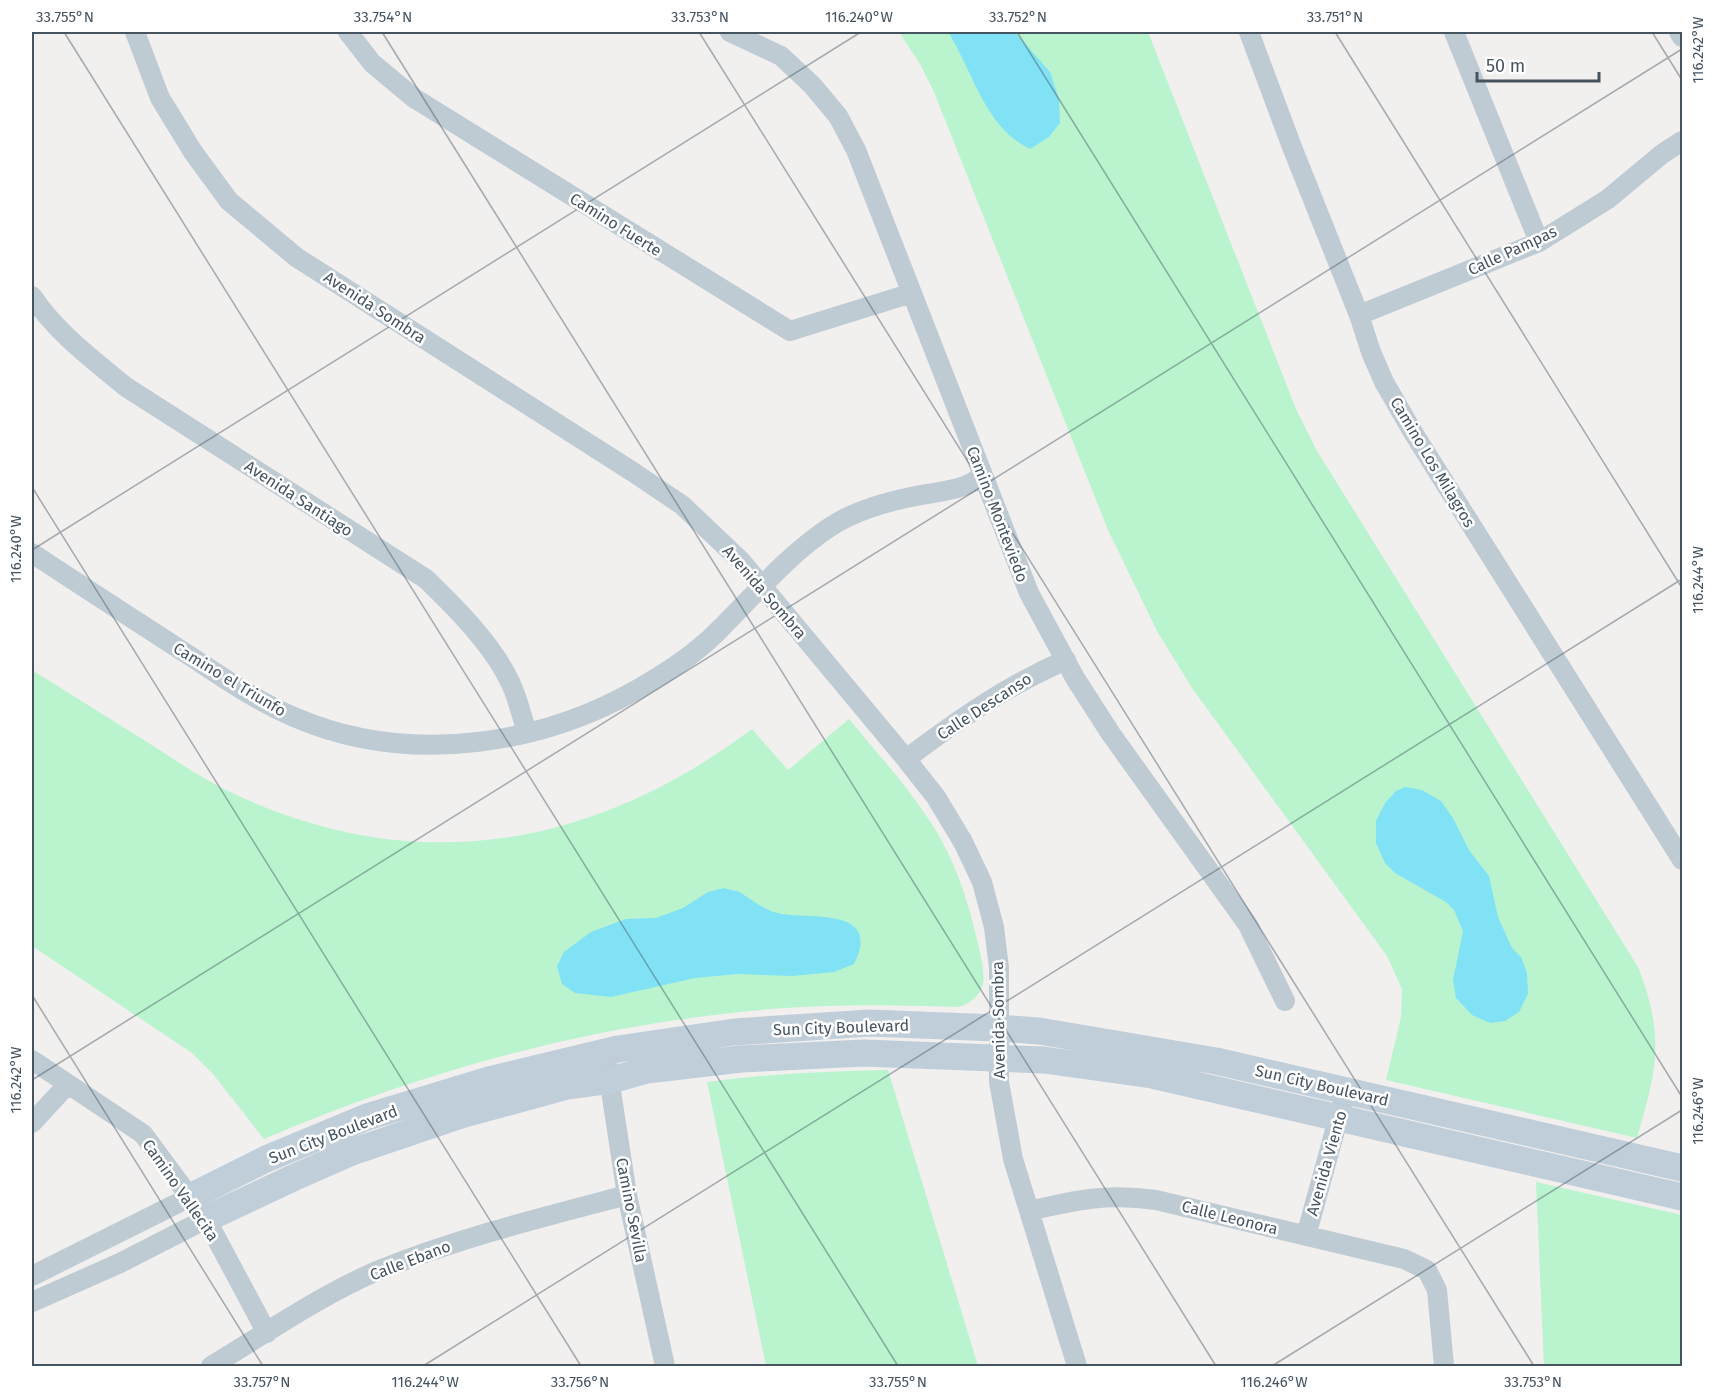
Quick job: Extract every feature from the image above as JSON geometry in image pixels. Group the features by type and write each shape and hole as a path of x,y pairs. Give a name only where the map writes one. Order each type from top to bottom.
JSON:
{"street":[{"name":"Avenida Sombra","path":"135,32 160,98 194,152 229,201 296,256 633,472 682,506 741,561 936,797 963,842 982,882 994,927 999,968 999,1082 1006,1124 1013,1159 1077,1366"},
{"name":"Camino Fuerte","path":"348,32 372,63 414,98 790,331 912,293"},
{"name":"Camino Monteviedo","path":"730,32 781,56 812,85 838,116 856,150 1029,593 1111,734 1248,925 1285,1001"},
{"name":"Camino Los Milagros","path":"1249,32 1384,382 1414,434 1683,860"},
{"path":"1454,32 1539,242"},
{"path":"1679,32 1683,37"},
{"name":"Calle Pampas","path":"1359,315 1539,242 1608,200 1662,154 1683,141"},
{"name":"Avenida Santiago","path":"32,296 45,316 126,387 426,579 461,613 494,655 511,683 527,733"},
{"name":"Camino el Triunfo","path":"32,553 243,690 295,717 351,736 405,745 459,744 499,740 558,725 604,706 657,678 688,657 806,545 850,516 910,497 964,486 983,476"},
{"name":"Calle Descanso","path":"906,759 966,714 1029,676 1066,660"},
{"name":"Sun City Boulevard","path":"32,1276 266,1159 367,1118 489,1080 605,1052 734,1032 869,1023 1039,1031 1205,1059 1683,1168"},
{"name":"Camino Sevilla","path":"605,1052 627,1195 665,1366"},
{"name":"Sun City Boulevard","path":"32,1302 120,1263 206,1219 352,1152 471,1112 567,1086 611,1080 647,1070 741,1059 864,1053 1044,1060 1152,1076 1683,1197"},
{"name":"Camino Vallecita","path":"32,1060 143,1134 206,1219 267,1332"},
{"path":"32,1123 68,1084"},
{"name":"Avenida Viento","path":"1306,1236 1347,1091"},
{"name":"Calle Ebano","path":"211,1366 328,1295 376,1272 440,1247 627,1195"},
{"name":"Calle Leonora","path":"1029,1211 1081,1199 1128,1196 1156,1200 1404,1259 1427,1270 1437,1290 1444,1366"}],"green space":[{"path":"899,32 1148,32 1296,409 1317,451 1638,967 1652,1013 1655,1052 1649,1092 1637,1138 1386,1080 1401,1017 1402,989 1387,956 1192,688 1157,631 1108,530 934,92 920,64"},
{"path":"32,670 197,774 241,797 309,822 375,837 441,842 506,838 569,824 632,801 693,769 752,729 788,770 849,719 911,794 929,820 954,865 971,914 982,961 983,984 973,999 957,1007 871,1005 785,1008 717,1014 584,1036 454,1070 390,1090 264,1139 213,1074 192,1053 32,946"},
{"path":"888,1070 978,1366 766,1366 707,1082 797,1073"},
{"path":"1536,1182 1682,1215 1682,1366 1544,1366"}],"water":[{"path":"948,32 1015,32 1050,72 1059,99 1060,123 1049,137 1030,149 1015,140 1002,127 981,97"},
{"path":"1405,787 1422,790 1441,801 1453,818 1469,850 1489,876 1498,917 1512,948 1521,957 1527,973 1528,994 1519,1012 1505,1021 1490,1023 1472,1015 1456,998 1453,980 1463,931 1454,910 1446,902 1395,873 1385,863 1376,843 1376,821 1385,803 1396,791"},
{"path":"724,888 739,892 760,906 776,913 826,917 852,925 859,933 860,946 854,964 834,972 792,976 738,974 695,978 611,997 575,993 562,984 557,966 564,952 591,932 626,919 656,918 683,908 708,892"}]}
